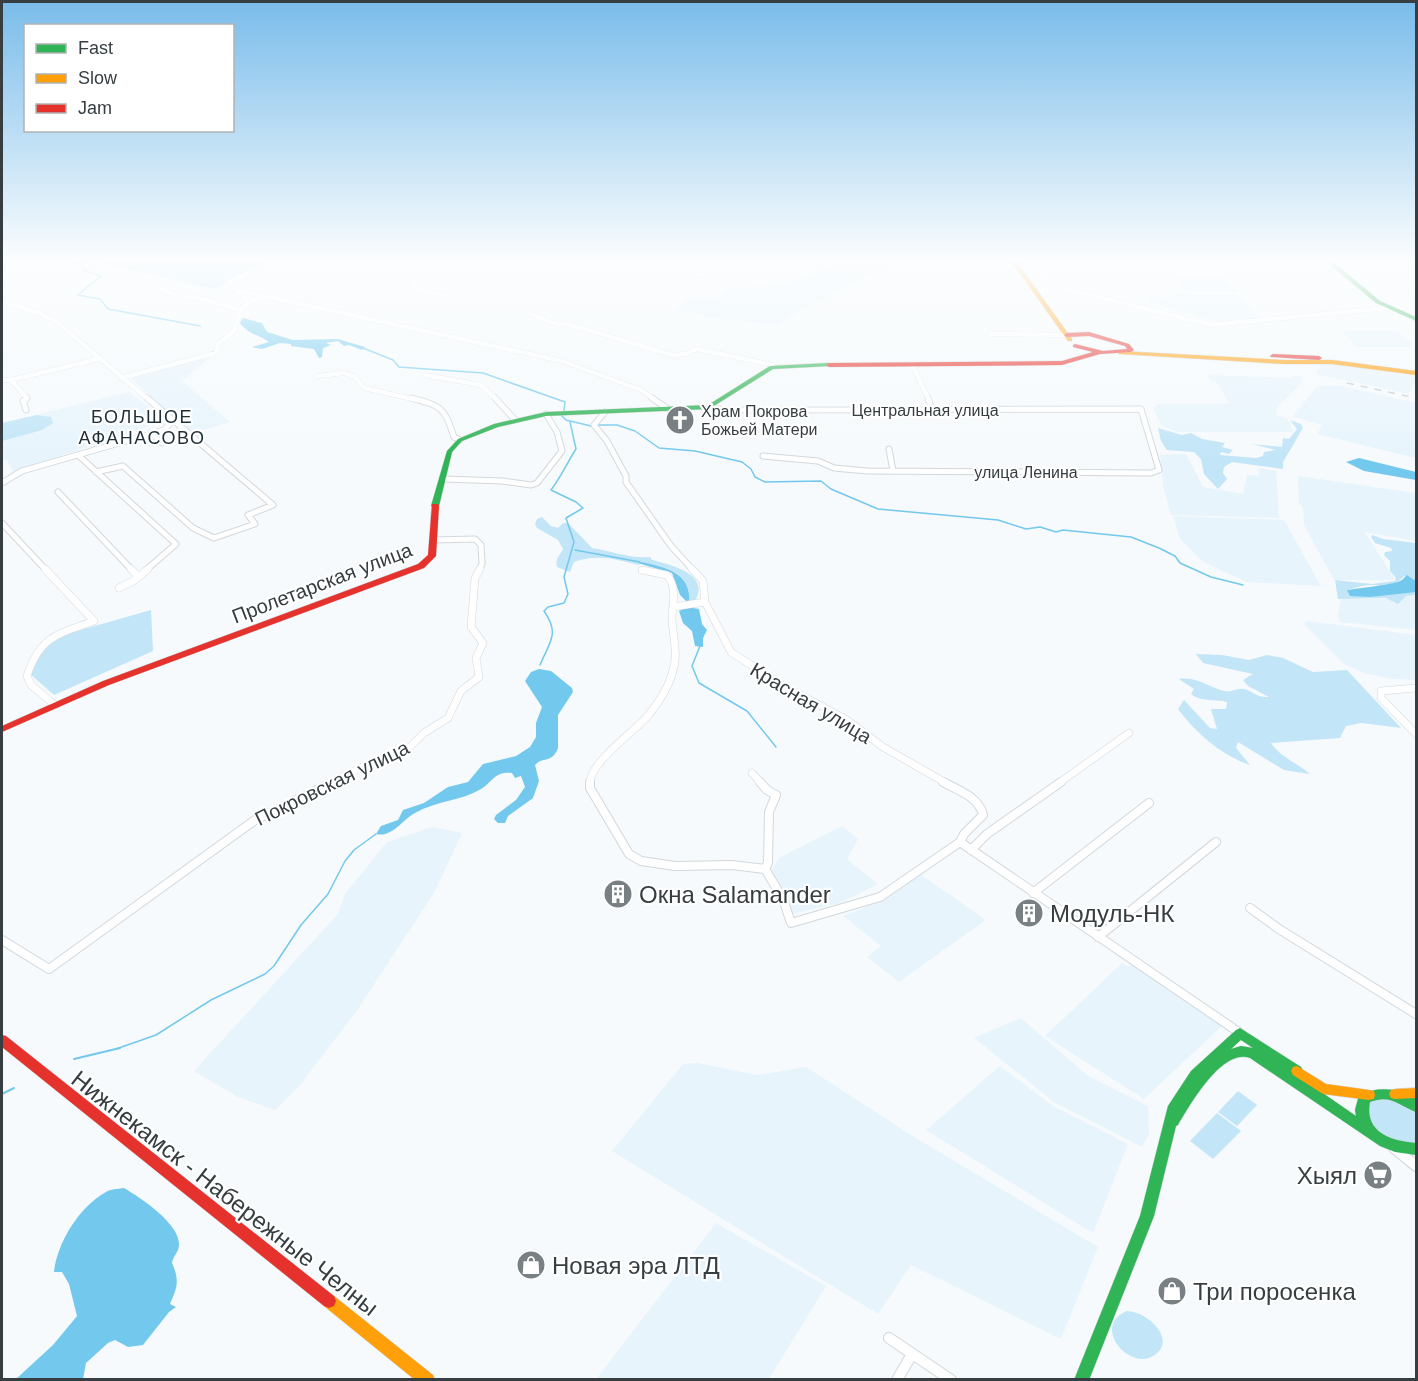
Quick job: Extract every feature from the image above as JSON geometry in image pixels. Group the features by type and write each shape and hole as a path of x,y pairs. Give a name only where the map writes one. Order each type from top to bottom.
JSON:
{"main road":[{"path":"1062,326 1080,358"},
{"path":"1073,326 1124,349"},
{"path":"1067,335 1074,332 1083,333"},
{"path":"1074,346 1101,352"},
{"path":"460,440 484,429 514,420 558,412 709,407 773,365 1062,363 1087,354 1124,349 1280,359 1315,359 1416,373"},
{"name":"Пролетарская улица","path":"2,729 106,683 415,569 432,556 435,502 449,452 460,440"},
{"path":"1082,1380 1147,1216 1158,1164 1172,1123 1174,1106 1198,1070 1240,1033 1323,1089 1369,1095 1416,1093"},
{"name":"Нижнекамск - Набережные Челны","path":"2,1040 426,1378"},
{"path":"1172,1123 1191,1094 1212,1071 1227,1056 1240,1051 1254,1054 1267,1062 1392,1146 1416,1149"},
{"path":"1394,1094 1416,1106"},
{"path":"1369,1095 1361,1104 1360,1110 1361,1117 1370,1132"}],"street":[{"path":"62,326 172,422 273,505 248,516 255,524 214,538 193,528 123,466 96,472"},
{"path":"121,378 216,353 218,344 234,331 234,326"},
{"path":"403,326 562,361 640,390 668,409"},
{"path":"576,326 672,355 686,354 697,348 773,365"},
{"path":"990,334 1067,335"},
{"path":"2,380 11,380 99,359"},
{"path":"912,364 924,386 932,410"},
{"path":"318,376 345,372 358,378 364,388 404,397 441,409 447,414 454,437 460,440"},
{"path":"425,375 481,385 502,404 514,420"},
{"path":"11,380 25,394 27,398 23,401 26,410"},
{"name":"Центральная улица","path":"709,407 722,410 1142,409 1159,470"},
{"name":"Красная улица","path":"605,412 594,425 607,441 626,476 626,482 656,522 670,546 703,581 705,602 731,652 750,666 847,720 883,747 972,798 981,806 983,815 964,834 960,842"},
{"path":"443,479 502,481 531,485 537,483 562,451 557,431 546,414"},
{"path":"164,430 172,422"},
{"path":"2,483 22,471 180,427"},
{"path":"152,433 162,443"},
{"path":"889,449 893,471"},
{"path":"78,455 176,544 135,580 119,588"},
{"name":"улица Ленина","path":"763,456 818,461 834,468 893,471 1151,473 1159,470"},
{"path":"2,476 9,477"},
{"path":"58,492 138,576"},
{"path":"2,523 94,621 44,640 30,664 27,676 31,685 55,705"},
{"name":"Покровская улица","path":"2,939 49,969 255,820 372,762 404,751 424,733 448,718 461,691 478,677 476,658 483,643 471,627 471,618 475,578 482,564 481,545 479,540 475,539 434,540"},
{"path":"642,570 667,575 672,581 675,597 672,620 676,657 664,695 597,765 590,777 590,788 625,849 637,861 681,866 727,863 765,868 783,899 791,924 880,897 960,842 1240,1033"},
{"path":"673,607 705,602"},
{"path":"1416,688 1381,691 1381,698 1416,734"},
{"path":"971,850 987,834 1129,733"},
{"path":"752,773 760,784 776,795 769,812 768,862 765,868"},
{"path":"1033,892 1149,803"},
{"path":"1098,936 1216,842"},
{"path":"1250,908 1279,929 1416,1014"},
{"path":"1392,1146 1416,1166"},
{"path":"889,1338 951,1380"},
{"path":"897,1380 912,1354"}],"shaded area":[{"path":"1344,331 1397,331 1416,347 1357,347 1344,334"},
{"path":"212,356 182,381 230,422 192,433 130,378"},
{"path":"1329,363 1416,376 1416,379 1409,394 1315,374 1321,365"},
{"path":"1208,375 1292,378 1291,376 1301,376 1303,382 1278,406 1276,412 1276,415 1288,419 1293,432 1178,432 1162,426 1153,408 1158,404 1229,404 1216,381 1211,381"},
{"path":"1317,386 1342,386 1416,403 1416,458 1317,434 1323,425 1293,417"},
{"path":"129,392 160,415 148,419 152,425 13,472 6,459 2,461 2,423"},
{"path":"37,415 51,417 53,423 42,430 2,441 2,423"},
{"path":"1290,420 1301,424 1303,428 1283,462 1283,469 1232,462 1224,467 1223,473 1227,479 1218,489 1204,474 1201,459 1194,452 1167,450 1161,441 1158,428 1182,435 1191,433 1202,439 1225,443 1222,447 1233,450 1229,454 1221,452 1220,455 1256,458 1263,456 1264,452 1276,450 1252,444 1282,447 1283,438 1289,439 1297,429"},
{"path":"1186,454 1203,487 1243,494 1247,475 1258,476 1260,468 1276,471 1279,518 1171,515 1163,485 1160,455"},
{"path":"1298,476 1416,493 1416,541 1365,532 1395,580 1334,580 1304,525 1303,507 1299,504"},
{"path":"1173,516 1284,520 1321,586 1247,582 1218,569 1201,560 1180,539"},
{"path":"542,517 551,526 558,528 563,523 568,523 592,548 628,556 650,557 652,560 687,572 698,584 699,592 695,601 689,601 686,582 680,576 656,565 638,562 641,564 638,565 614,559 590,558 574,562 570,572 557,567 557,559 563,549 558,540 537,528 535,524 537,519"},
{"path":"1372,535 1383,539 1416,543 1416,581 1409,576 1404,576 1395,583 1360,586 1347,590 1370,597 1411,591 1416,592 1416,595 1406,596 1398,604 1386,598 1338,599 1335,580 1372,584 1395,581 1396,578 1390,571 1390,561 1384,555 1385,552 1392,551 1391,548 1375,543"},
{"path":"1416,595 1416,630 1340,622 1338,616 1341,599 1387,599"},
{"path":"151,610 153,651 54,695 30,674 49,639"},
{"path":"1307,621 1416,635 1416,680 1392,679 1364,673 1344,664 1304,624"},
{"path":"1196,654 1222,655 1249,660 1267,655 1283,658 1313,672 1347,670 1401,728 1361,723 1346,726 1340,738 1271,743 1283,756 1310,774 1284,770 1238,742 1236,748 1250,765 1239,761 1210,742 1178,709 1184,700 1210,728 1217,729 1211,709 1226,709 1227,702 1195,697 1191,694 1194,689 1179,679 1197,680 1224,691 1243,689 1269,697 1248,686 1243,680 1253,674 1203,663"},
{"path":"842,826 858,839 847,859 878,884 840,903 792,914 785,894 771,871 779,858"},
{"path":"432,827 462,833 434,893 358,1009 300,1085 275,1110 238,1097 194,1071 338,914 345,894 387,842"},
{"path":"920,874 986,920 899,982 867,957 881,946 843,916 884,900"},
{"path":"1122,963 1129,967 1132,963 1223,1025 1144,1099 1045,1036"},
{"path":"1021,1018 1088,1076 1148,1106 1149,1134 1142,1147 1054,1102 974,1038"},
{"path":"698,1063 757,1075 806,1067 916,1138 1098,1247 1061,1339 911,1265 878,1314 612,1151 683,1064"},
{"path":"1000,1066 1053,1106 1128,1144 1093,1233 926,1130"},
{"path":"1238,1091 1257,1105 1237,1126 1218,1112"},
{"path":"1382,1096 1416,1111 1416,1144 1408,1146 1377,1133 1365,1117 1368,1102"},
{"path":"1217,1113 1241,1131 1213,1159 1190,1141"},
{"path":"716,1223 826,1286 769,1379 596,1379"},
{"path":"1127,1311 1144,1316 1158,1329 1163,1343 1160,1350 1153,1356 1143,1359 1133,1357 1117,1344 1112,1326 1117,1318"}],"water":[{"path":"264,326 267,332 293,340 338,339 365,347 362,350 349,345 344,346 338,341 326,343 331,345 323,348 322,357 319,358 314,349 291,346 291,344 280,343 262,349 252,347 269,342 243,327"},
{"path":"1359,458 1416,472 1416,480 1364,471 1346,462"},
{"path":"636,561 664,568 680,576 689,591 689,601 680,595 672,573"},
{"path":"1407,575 1416,581 1416,592 1370,597 1350,596 1347,590 1397,582"},
{"path":"687,607 699,609 702,624 707,630 703,638 703,647 695,646 692,631 683,623 679,611"},
{"path":"539,669 551,671 572,688 573,692 558,715 556,753 535,765 539,781 533,798 508,816 505,823 498,823 494,819 496,815 516,800 525,787 521,776 515,778 512,773 501,774 473,793 423,809 410,816 392,831 382,835 376,834 381,826 398,820 403,810 424,803 448,787 468,782 483,764 516,756 530,747 536,737 536,723 542,707 525,681 531,672"},
{"path":"124,1188 167,1220 178,1237 179,1247 172,1263 177,1284 170,1304 176,1307 169,1312 143,1345 128,1347 115,1340 108,1343 86,1363 83,1379 16,1379 53,1345 77,1316 69,1284 62,1272 54,1272 60,1249 71,1227 78,1216 96,1199 110,1190"}],"waterway":[{"path":"363,348 393,360 399,367 483,373 565,402 564,411"},
{"path":"562,416 566,420 591,426"},
{"path":"540,665 552,638 552,626 544,611 548,607 564,603 568,594 564,577 574,542 566,518 583,508 551,490 576,449 570,422"},
{"path":"597,425 617,425 635,431 659,448 695,451 742,462 751,469 755,477 765,482 821,481 831,489 878,509 998,520 1026,529 1040,527 1056,532 1063,530 1131,537 1159,548 1175,556 1180,563 1211,577 1243,585"},
{"path":"575,550 640,562"},
{"path":"700,646 692,666 699,683 747,711 776,747"},
{"path":"116,1049 156,1035 211,1000 265,974 274,966 301,925 328,894 345,861 354,850 376,834"},
{"path":"74,1059 116,1049"},
{"path":"2,1094 14,1088"}],"railway":[{"path":"1347,383 1416,398"}],"traffic: fast":[{"path":"435,506 449,452 460,440 496,425 546,414 709,407 772,367 829,365"},
{"path":"1081,1380 1147,1216 1174,1106 1195,1075 1240,1033 1297,1071"},
{"path":"1173,1121 1211,1069 1231,1054 1244,1051 1261,1058 1370,1132"},
{"path":"1416,1106 1404,1098 1391,1094 1377,1094 1364,1099 1362,1110 1368,1129 1375,1136 1395,1146 1416,1149"}],"traffic: slow":[{"path":"1060,326 1070,340"},
{"path":"1121,353 1284,362 1332,362 1416,373"},
{"path":"1297,1071 1323,1089 1369,1095"},
{"path":"1395,1094 1416,1093"},
{"path":"329,1301 428,1380"}],"traffic: jam":[{"path":"1067,335 1089,334 1127,345 1131,350 1103,353 1075,346"},
{"path":"829,365 1062,363 1101,352"},
{"path":"1273,356 1319,358"},
{"path":"2,729 106,683 421,566 432,556 435,506"},
{"path":"2,1040 329,1301"}],"place":[{"name":"Храм Покрова Божьей Матери","path":"680,420"},
{"name":"Окна Salamander","path":"618,894"},
{"name":"Модуль-НК","path":"1029,913"},
{"name":"Хыял","path":"1378,1175"},
{"name":"Новая эра ЛТД","path":"531,1265"},
{"name":"Три поросенка","path":"1172,1291"}],"district":[{"name":"БОЛЬШОЕ АФАНАСОВО","path":"142,427"}]}
